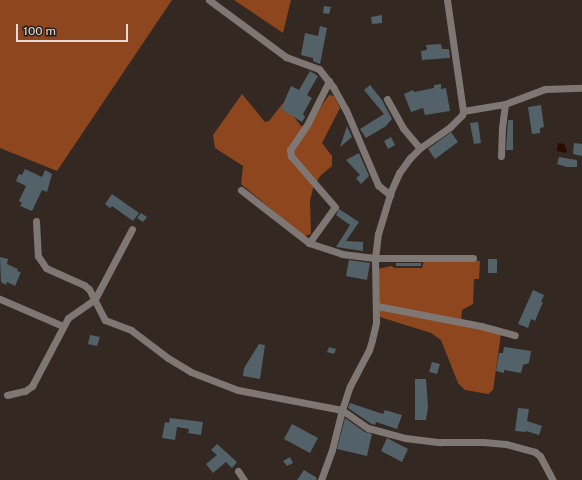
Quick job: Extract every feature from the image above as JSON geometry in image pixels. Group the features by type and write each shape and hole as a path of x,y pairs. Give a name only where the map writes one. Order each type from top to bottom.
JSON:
{"street":[{"path":"209,0 286,57 319,69 329,81 349,117 378,185 390,195"},
{"path":"321,480 332,450 342,410 350,386 370,350 376,322 377,306 375,258 378,234 390,195 399,173 410,158 420,148 450,127 464,111 447,0"},
{"path":"309,243 335,207 291,156 290,150 308,123 329,81"},
{"path":"464,111 506,104 545,90 582,88"},
{"path":"388,99 403,128 420,148"},
{"path":"501,156 502,128 506,104"},
{"path":"241,190 309,243 342,254 375,258 473,258"},
{"path":"36,221 37,246 41,262 46,268 84,285 89,289 95,299 99,311 105,320 131,330 168,358 191,372 238,390 342,410 368,428 405,438 440,442 482,442 506,444 535,452 540,456 553,480"},
{"path":"7,395 24,391 32,386 68,318 95,299 132,229"},
{"path":"0,298 63,326"},
{"path":"377,306 481,326 516,335"},
{"path":"238,471 244,480"}],"shaded area":[{"path":"0,0 172,0 57,171 0,148"},
{"path":"234,0 291,0 283,33"},
{"path":"242,94 265,122 269,121 283,103 301,126 308,126 329,95 334,96 340,108 322,143 332,156 332,166 320,176 313,188 310,201 311,234 304,236 241,184 243,166 215,148 213,135"},
{"path":"558,143 564,144 567,150 566,153 557,151"},
{"path":"424,260 480,261 479,279 474,279 473,304 462,310 461,324 501,334 493,390 488,394 465,390 458,383 441,340 431,333 380,317 378,314 378,269 391,266 395,268 422,268"}],"building":[{"path":"324,6 331,7 329,14 323,13"},
{"path":"382,15 382,23 372,24 371,17"},
{"path":"320,26 327,28 320,64 313,61 313,58 301,55 305,33 318,36"},
{"path":"441,44 442,49 449,49 450,58 422,60 421,51 427,50 426,45"},
{"path":"310,71 318,76 307,95 312,98 303,114 305,117 302,122 281,109 291,86 299,90"},
{"path":"441,84 441,89 446,88 450,111 425,115 423,108 411,112 404,94 413,90 414,92 434,88 434,85"},
{"path":"370,85 382,100 392,119 386,126 366,138 360,129 384,114 364,90"},
{"path":"541,105 544,127 540,128 540,133 532,134 528,107"},
{"path":"508,120 513,120 513,150 506,150"},
{"path":"478,122 481,143 474,144 470,123"},
{"path":"347,126 352,137 340,147"},
{"path":"451,132 458,142 435,159 428,149"},
{"path":"391,137 395,145 388,149 384,141"},
{"path":"574,143 582,144 582,156 573,154"},
{"path":"359,153 369,176 361,184 356,178 360,175 346,160"},
{"path":"559,157 577,160 577,167 567,167 557,164"},
{"path":"25,169 42,177 45,170 52,174 47,192 42,190 32,211 20,206 22,203 19,201 26,186 16,181 19,174 22,175"},
{"path":"112,194 139,213 133,221 112,206 110,208 105,204"},
{"path":"339,209 359,222 346,241 363,242 363,251 336,247 350,225 336,215"},
{"path":"141,213 147,217 143,222 137,218"},
{"path":"0,257 8,259 7,264 21,272 15,286 7,282 6,285 1,282"},
{"path":"488,259 497,259 497,273 488,273"},
{"path":"349,260 370,263 367,280 346,276"},
{"path":"396,263 421,263 421,266 396,266"},
{"path":"533,290 544,295 541,302 543,302 535,321 531,319 528,328 518,324"},
{"path":"90,335 100,337 97,346 88,344"},
{"path":"259,344 265,345 260,379 243,376 244,368"},
{"path":"329,347 336,349 334,354 327,352"},
{"path":"504,347 531,351 529,363 523,365 521,373 504,370 504,373 496,371 499,353 503,353"},
{"path":"432,362 440,364 437,374 429,372"},
{"path":"415,379 426,379 428,407 426,420 415,420"},
{"path":"350,403 383,414 385,410 402,415 397,429 376,422 375,425 370,423 348,408"},
{"path":"518,408 529,409 527,421 542,426 539,435 526,431 515,431"},
{"path":"170,418 203,422 201,435 188,433 189,429 177,427 175,440 162,438 165,422 169,423"},
{"path":"345,418 365,432 372,434 367,456 337,449"},
{"path":"292,424 318,438 310,453 284,439"},
{"path":"387,438 408,449 402,462 381,451"},
{"path":"217,444 237,462 232,468 226,462 213,473 206,464 217,455 211,450"},
{"path":"290,457 293,463 287,466 283,461"},
{"path":"304,470 317,478 316,480 297,480"}]}
